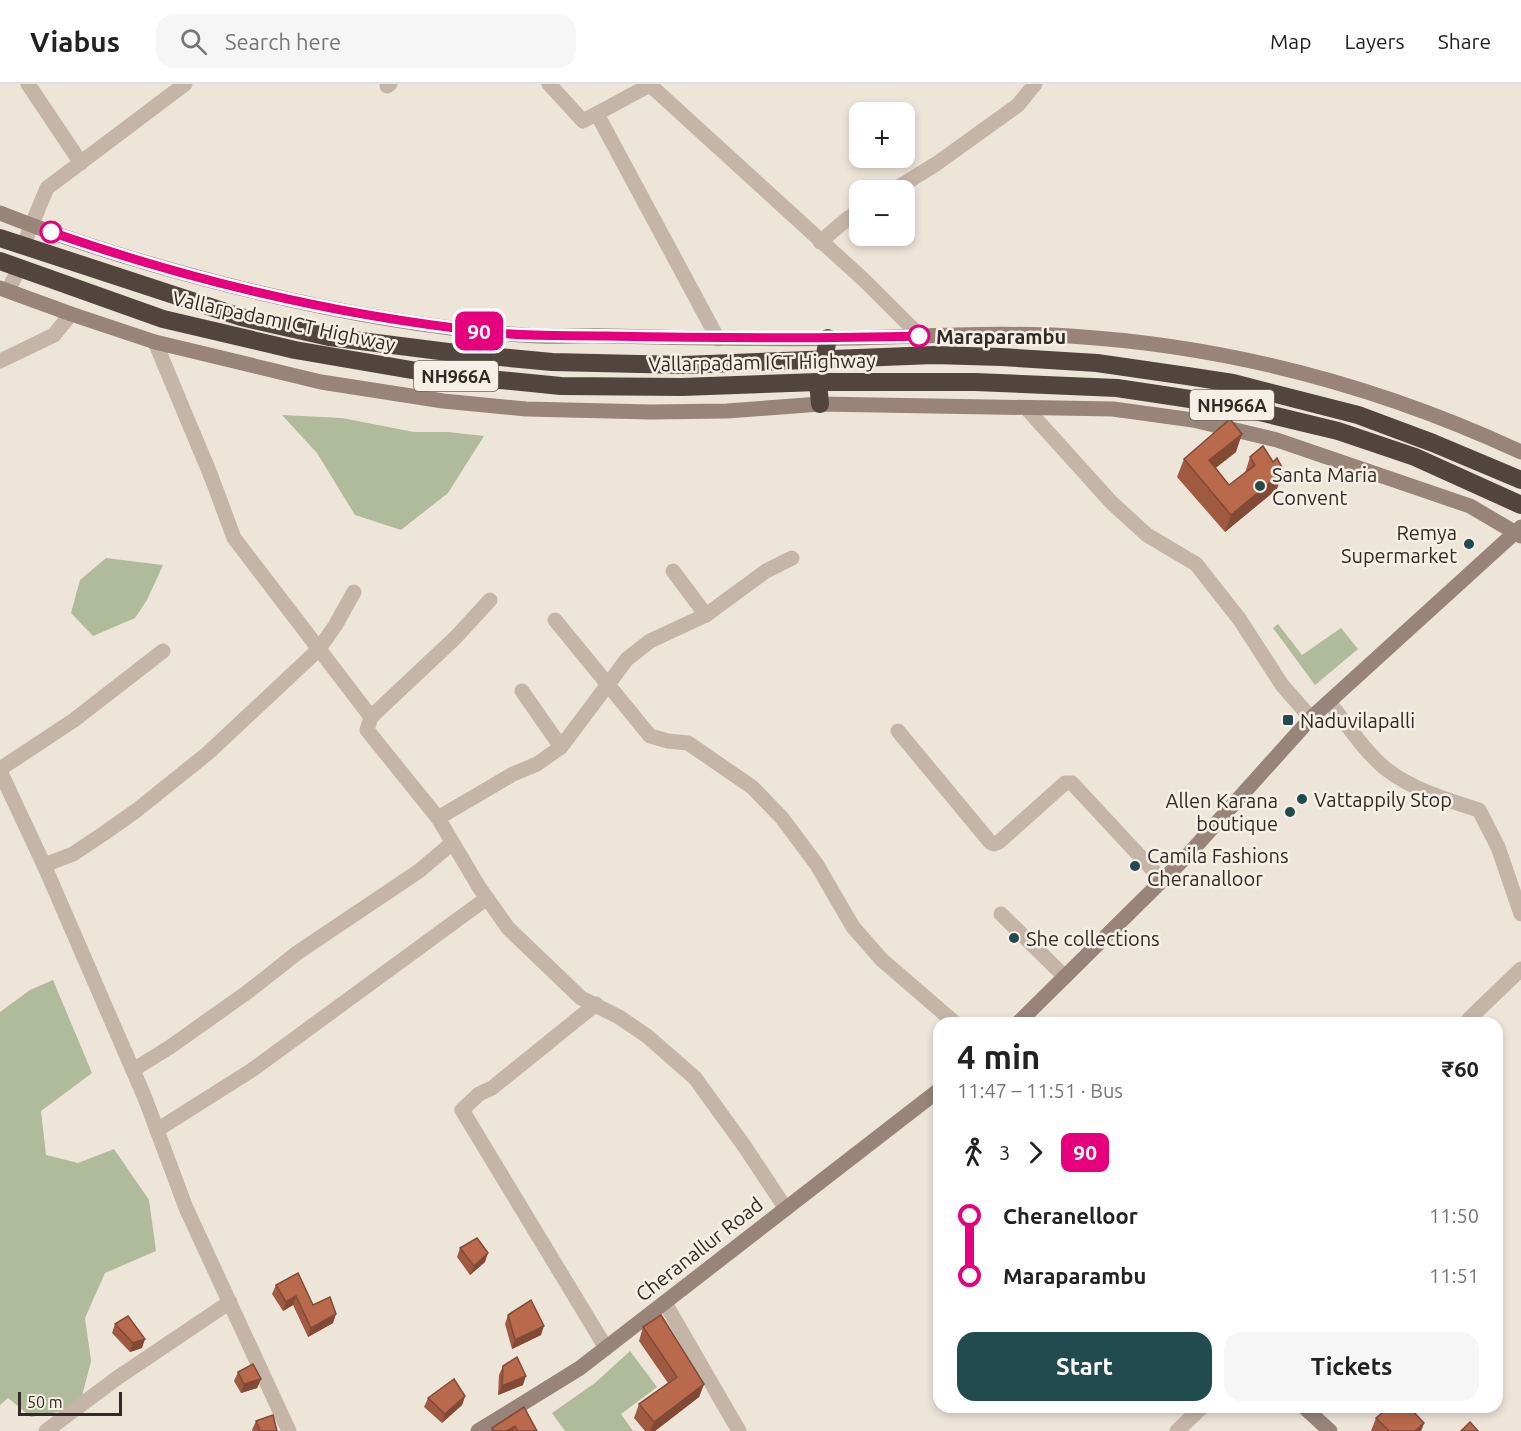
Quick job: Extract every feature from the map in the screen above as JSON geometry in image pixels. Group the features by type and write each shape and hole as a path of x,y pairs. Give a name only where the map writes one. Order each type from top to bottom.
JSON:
{"highway":[{"name":"Vallarpadam ICT Highway","path":"0,238 241,317 329,337 456,353 552,362 683,365 934,355 974,356 1097,363 1233,383 1358,415 1521,480"},
{"name":"Vallarpadam ICT Highway","path":"0,261 163,319 295,350 429,373 561,386 682,387 818,382 975,382 1117,388 1230,405 1338,431 1415,457 1521,506"},
{"path":"824,360 828,338"},
{"path":"974,356 975,382"},
{"path":"682,387 683,365"},
{"path":"818,382 820,404"}],"street":[{"path":"28,84 81,162"},
{"path":"23,246 47,188 185,84"},
{"path":"549,84 583,122 650,84 865,281 920,336"},
{"path":"910,180 1018,105 1035,84"},
{"path":"597,114 718,339"},
{"path":"0,213 31,226 165,268 313,306 489,333 718,339 1071,336 1185,348 1246,358 1300,371 1412,405 1521,452"},
{"path":"820,242 849,218"},
{"path":"19,268 4,289 155,342 331,384 423,398 526,409 683,412 820,404 1113,409 1193,420 1277,440 1470,506 1519,532 1311,718 1187,856 1024,1017"},
{"path":"0,361 54,335 71,314"},
{"path":"155,342 211,476 234,538 371,717"},
{"path":"1027,409 1111,502 1147,535 1196,564 1240,620 1282,685 1311,718"},
{"path":"438,818 513,774 537,764 561,747 627,659 650,641 706,615 766,571 792,558"},
{"path":"673,571 706,615"},
{"path":"44,865 73,854 137,810 208,753 318,650 354,592"},
{"path":"490,600 455,638 371,717 367,730 438,818 451,843 508,927 581,998 620,1017 647,1036 695,1078 786,1209"},
{"path":"555,620 650,736 688,743 752,787 782,818 817,865 853,927 882,960 948,1017"},
{"path":"164,651 74,720 0,770 133,1070 186,1208 289,1431"},
{"path":"522,691 561,747"},
{"path":"1329,702 1384,768 1404,781 1439,797 1479,810 1498,848 1521,914"},
{"path":"898,731 990,842 994,844 999,842 1065,783 1072,783 1163,881"},
{"path":"133,1070 170,1047 249,991 297,953 419,871 451,843"},
{"path":"157,1130 252,1070 487,898"},
{"path":"1002,914 1065,977"},
{"path":"1471,1017 1521,969"},
{"path":"596,1004 492,1088 478,1094 462,1110 606,1348"},
{"name":"Cheranallur Road","path":"478,1431 580,1368 933,1095"},
{"path":"46,1431 117,1378 230,1302"},
{"path":"665,1303 739,1431"},
{"path":"1177,1431 1196,1413"},
{"path":"1310,1413 1330,1431"}],"green space":[{"path":"282,415 342,418 414,432 448,432 484,436 448,493 401,530 355,515 317,453"},
{"path":"106,558 163,565 147,600 135,618 93,636 71,613 80,580"},
{"path":"1278,624 1302,655 1341,628 1358,649 1315,685 1273,628"},
{"path":"53,980 92,1073 41,1111 46,1155 78,1163 114,1149 149,1200 156,1251 105,1273 85,1318 91,1361 79,1408 31,1417 8,1398 0,1405 0,1012 30,990"},
{"path":"630,1351 657,1387 621,1414 633,1431 565,1431 552,1413 595,1383"}],"building":[{"path":"1230,419 1242,434 1209,460 1229,485 1255,465 1250,457 1263,446 1273,462 1277,458 1284,471 1231,515 1184,459"},
{"path":"477,1238 488,1253 474,1266 460,1248"},
{"path":"298,1273 313,1305 330,1297 336,1314 311,1328 296,1296 286,1302 276,1285"},
{"path":"531,1300 544,1326 515,1340 508,1315"},
{"path":"661,1315 704,1384 654,1422 639,1404 677,1377 643,1327"},
{"path":"128,1316 145,1339 133,1343 115,1324"},
{"path":"517,1357 526,1376 502,1386 503,1366"},
{"path":"253,1364 261,1379 244,1384 238,1372"},
{"path":"454,1379 465,1396 445,1414 428,1398"},
{"path":"524,1407 537,1431 518,1431 515,1426 507,1431 494,1431 492,1428"},
{"path":"1382,1413 1415,1413 1424,1423 1415,1431 1389,1431 1376,1418"},
{"path":"273,1415 277,1431 260,1431 256,1421"},
{"path":"1470,1422 1478,1431 1461,1431"}],"bus line":[{"name":"90","path":"51,232 165,268 324,308 489,333 718,339 919,336"}],"place":[{"name":"Maraparambu","path":"919,336"},
{"name":"Santa Maria Convent","path":"1260,486"},
{"name":"Remya Supermarket","path":"1469,544"},
{"name":"Naduvilapalli","path":"1288,720"},
{"name":"Vattappily Stop","path":"1302,799"},
{"name":"Allen Karana boutique","path":"1290,812"},
{"name":"Camila Fashions Cheranalloor","path":"1135,866"},
{"name":"She collections","path":"1014,938"}]}
